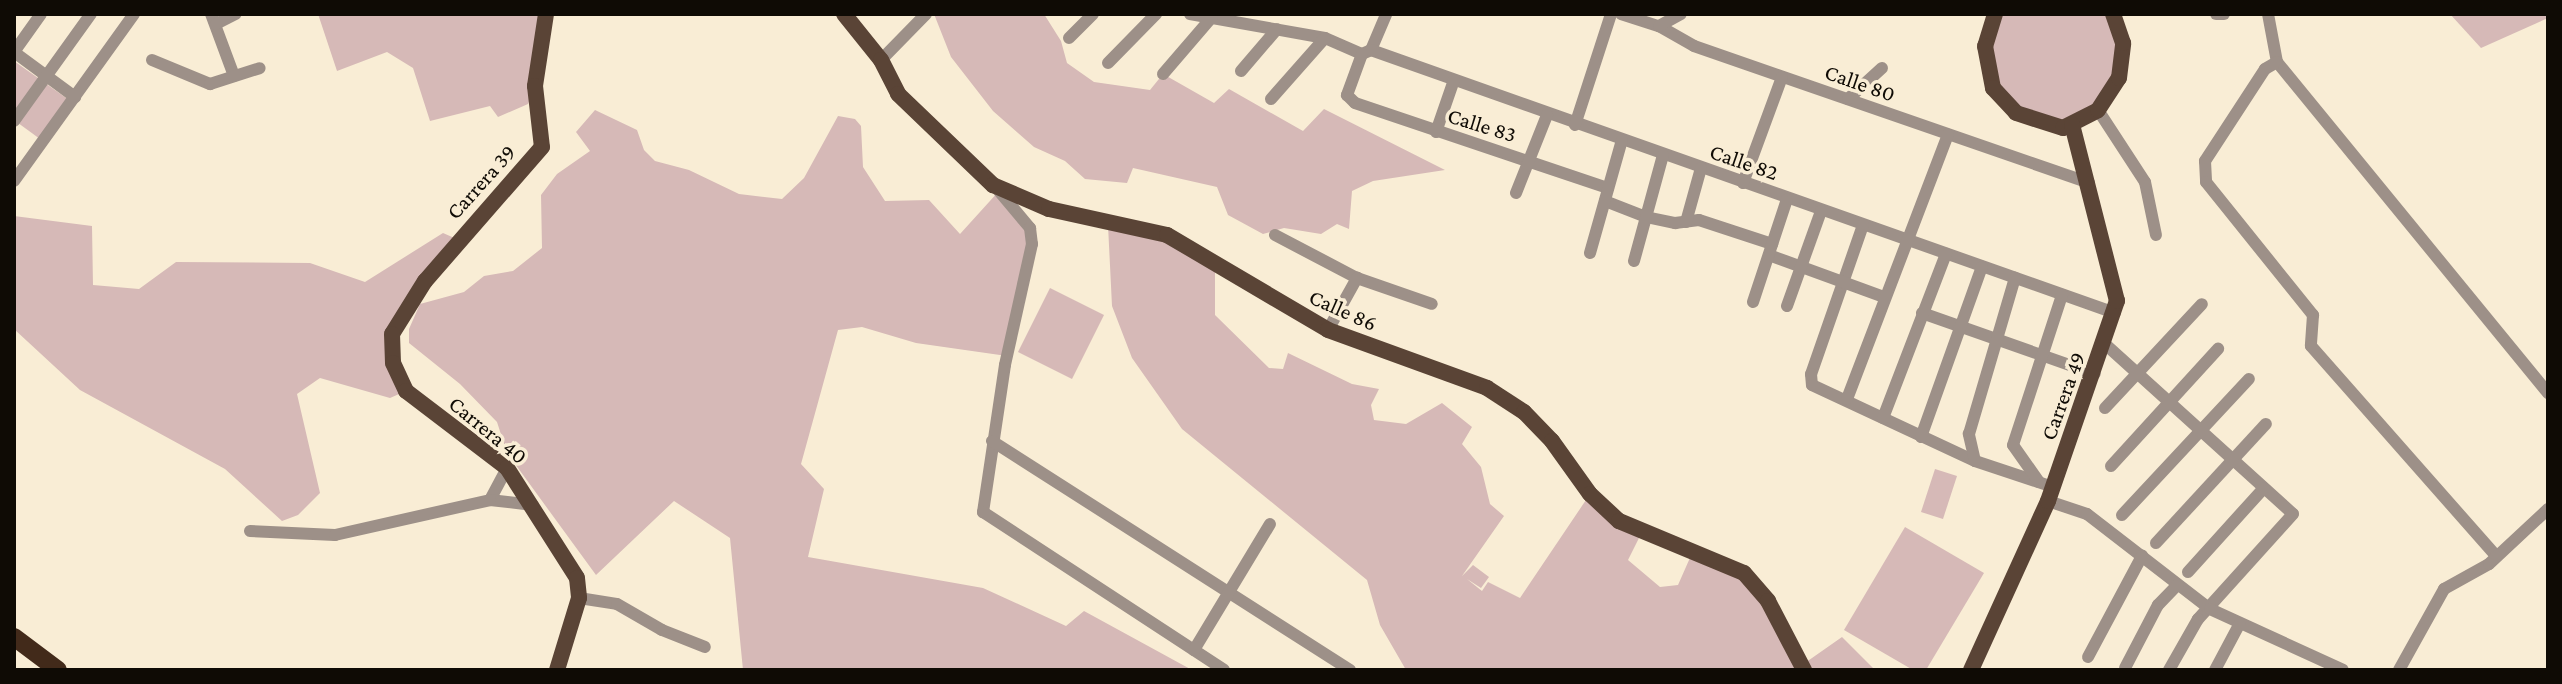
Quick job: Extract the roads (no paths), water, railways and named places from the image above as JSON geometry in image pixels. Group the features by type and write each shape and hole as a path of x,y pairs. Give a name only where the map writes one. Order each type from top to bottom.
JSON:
{"highway":[{"path":"14,637 58,670"}],"main road":[{"name":"Carrera 39","path":"459,240 542,147 535,86 546,14"},
{"name":"Calle 86","path":"844,14 881,60 907,105 993,185 1049,209 1167,235 1328,330 1441,368 1524,412 1552,441 1590,494 1619,521 1744,573 1768,601 1804,670"},
{"path":"1995,14 1985,46 1993,88 2028,119 2072,125 2098,110 2110,97 2123,63 2120,29 2113,14"},
{"name":"Carrera 49","path":"1971,670 2095,374 2115,313 2117,301 2072,125"},
{"name":"Carrera 40","path":"459,240 406,305 392,334 393,363 406,391 507,468 577,578 579,598"},
{"path":"557,670 579,598"}],"street":[{"path":"41,14 14,52 75,97"},
{"path":"14,121 91,14"},
{"path":"14,181 134,14"},
{"path":"234,76 214,19 236,14"},
{"path":"881,60 926,14"},
{"path":"1069,38 1093,14"},
{"path":"1108,63 1156,14"},
{"name":"Calle 82","path":"1190,14 1325,38 1454,80 2115,313"},
{"path":"1366,52 1386,14"},
{"path":"1575,125 1611,14"},
{"name":"Calle 80","path":"1621,14 1659,26 1694,46 2089,183"},
{"path":"1659,26 1681,14"},
{"path":"2216,14 2224,14"},
{"path":"2268,14 2277,62 2548,393"},
{"path":"1163,74 1207,15"},
{"path":"1241,71 1277,29"},
{"path":"1271,99 1325,38"},
{"name":"Calle 83","path":"1366,52 1347,95 1355,103 1529,161 1607,195 1646,217 1686,222 1699,220 1770,249 1801,267 1884,297"},
{"path":"152,60 201,83 260,68"},
{"path":"2277,62 2265,69 2205,161 2206,182 2313,315 2311,346 2495,555"},
{"path":"1848,99 1882,68"},
{"path":"1743,183 1782,77"},
{"path":"1436,132 1454,80"},
{"path":"2098,110 2145,182 2156,235"},
{"path":"1516,193 1547,115"},
{"path":"1847,399 1905,240 1948,135"},
{"path":"1590,253 1622,140"},
{"path":"1634,261 1663,155"},
{"path":"1686,222 1701,168"},
{"path":"993,185 1024,217 1032,244 992,441 983,512 988,521 1224,670"},
{"path":"1753,302 1787,199"},
{"path":"1787,306 1821,211"},
{"path":"1863,225 1811,374 1812,385 1847,399 1921,437 2047,490 2087,514 2210,609 2343,670"},
{"path":"1275,235 1357,278 1432,304"},
{"path":"1883,418 1946,254"},
{"path":"1921,437 1982,267"},
{"path":"1328,330 1357,278"},
{"path":"1975,461 1969,434 2015,278"},
{"path":"2047,490 2013,445 2062,295"},
{"path":"2105,408 2202,304"},
{"path":"1922,313 2095,374"},
{"path":"2105,344 2291,510 2292,521 2198,619 2169,670"},
{"path":"2111,466 2218,349"},
{"path":"2122,515 2249,379"},
{"path":"2156,543 2266,424"},
{"path":"992,441 1350,670"},
{"path":"490,500 507,468"},
{"path":"2188,572 2264,488"},
{"path":"250,531 335,535 490,500 533,505"},
{"path":"2399,670 2444,589 2489,564 2495,555 2548,509"},
{"path":"1194,650 1270,524"},
{"path":"2088,657 2142,556"},
{"path":"2125,668 2158,605 2177,585"},
{"path":"579,598 617,604 662,630 705,647"},
{"path":"2215,670 2240,623"}]}
